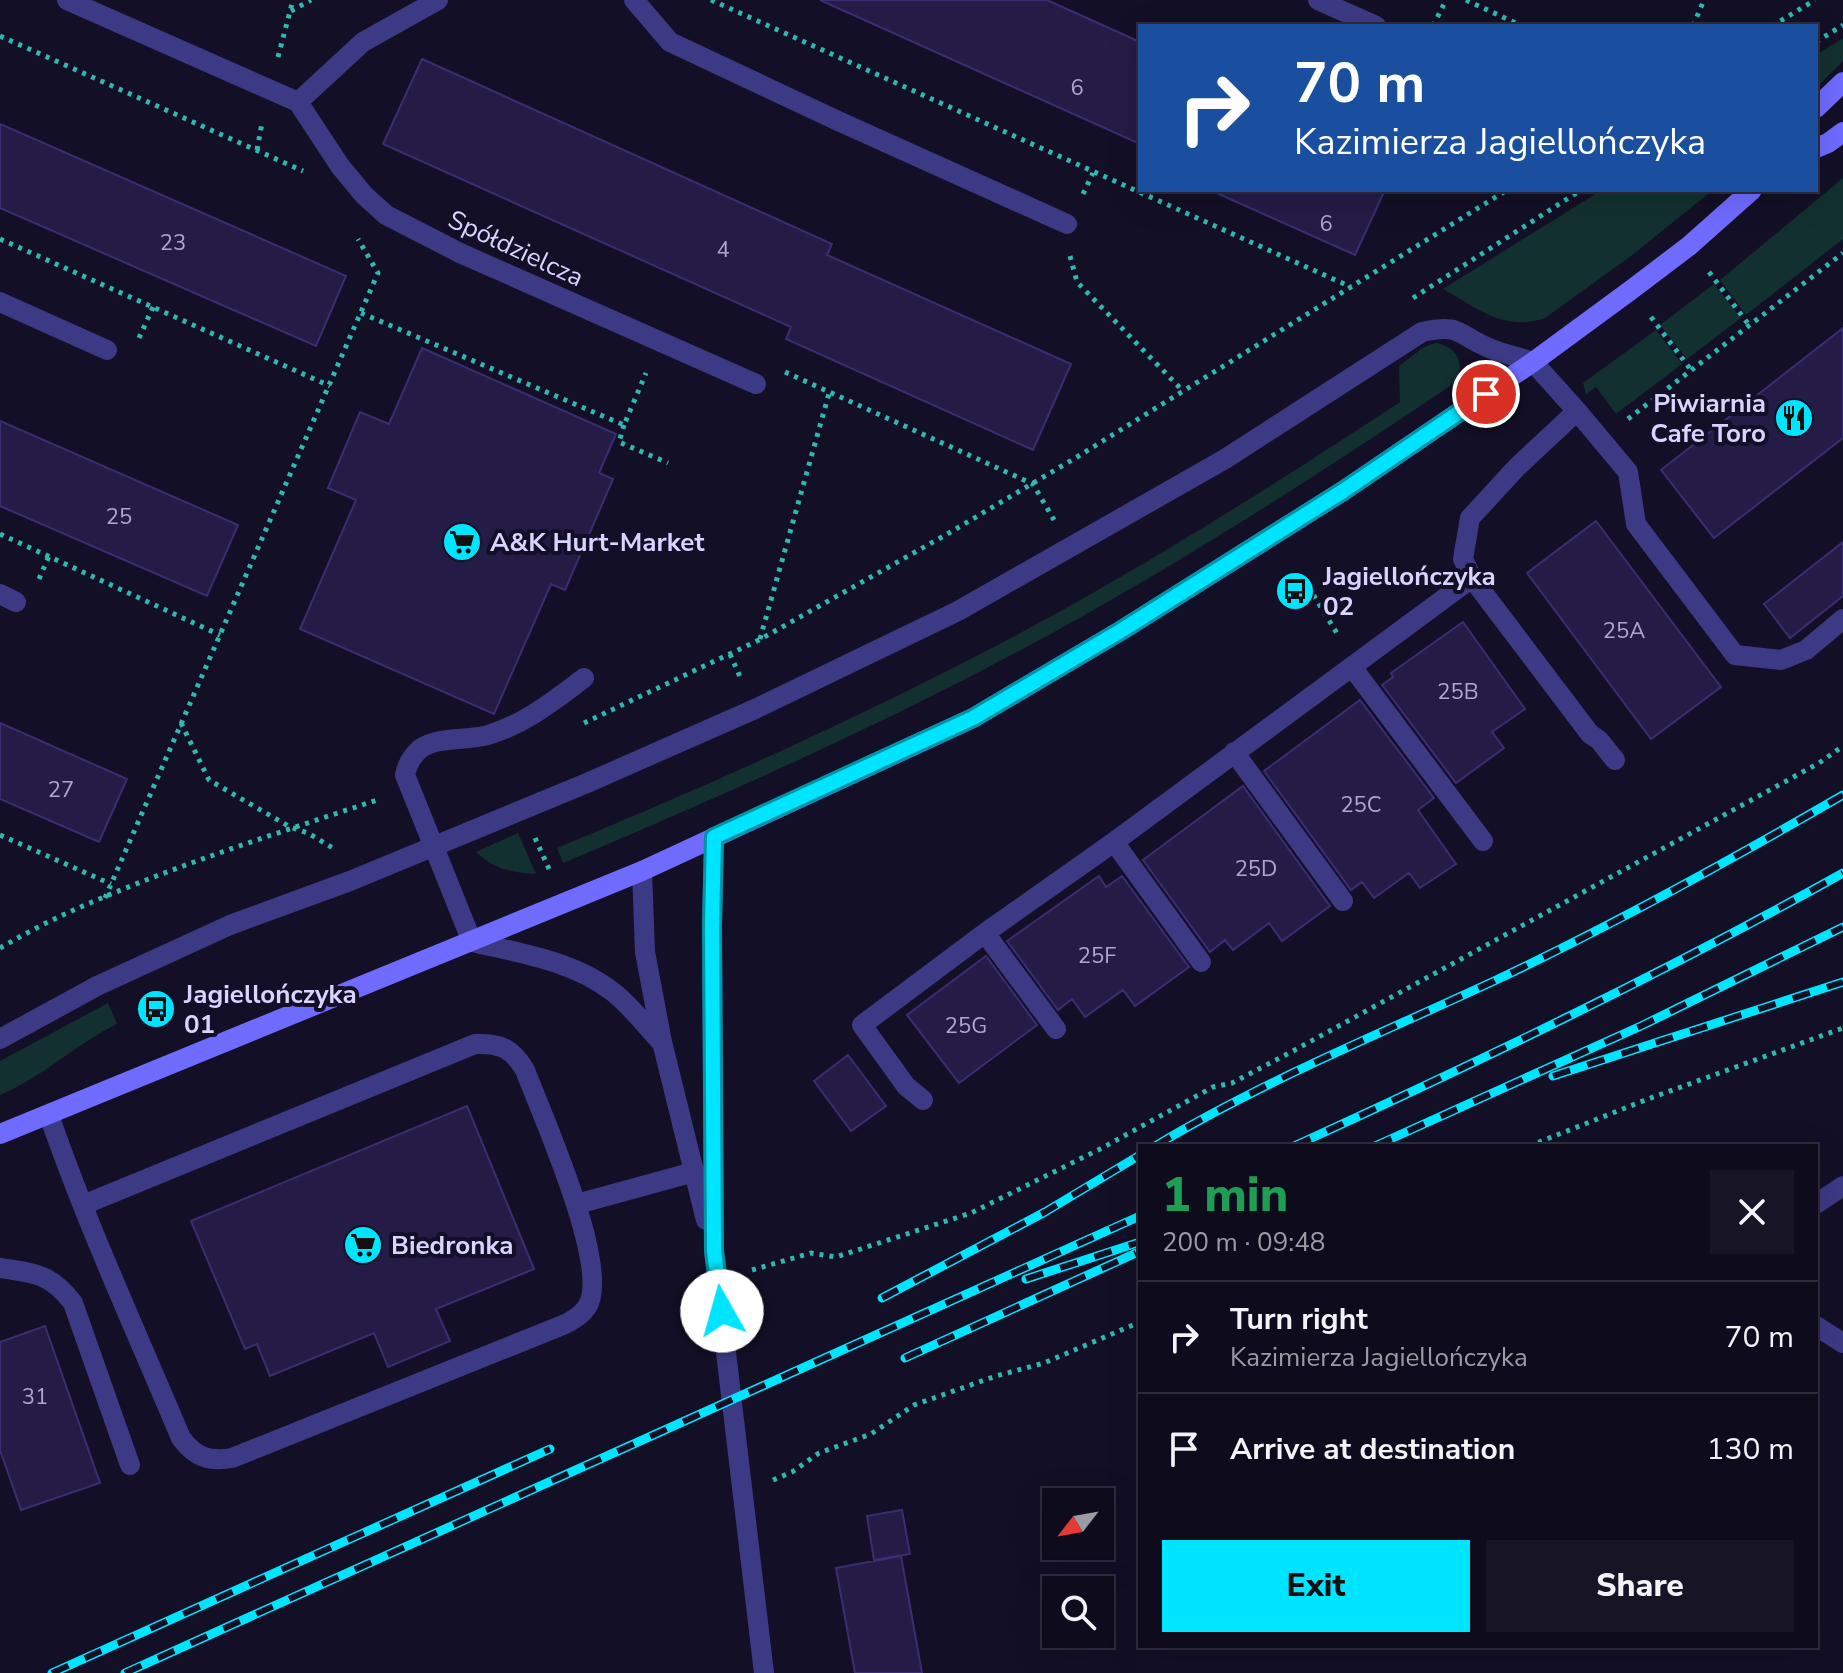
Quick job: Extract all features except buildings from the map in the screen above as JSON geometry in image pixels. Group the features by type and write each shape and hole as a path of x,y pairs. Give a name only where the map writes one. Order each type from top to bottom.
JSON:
{"main road":[{"path":"1818,106 1843,82"},
{"path":"1818,147 1843,132"},
{"path":"0,1134 642,871 973,718 1122,630 1343,491 1533,362 1689,246 1750,192"}],"street":[{"path":"67,0 304,96 363,42 438,0"},
{"path":"634,0 670,42 1067,224"},
{"path":"1318,0 1372,24"},
{"name":"Spółdzielcza","path":"304,96 340,166 386,215 460,253 756,384"},
{"path":"0,302 107,350"},
{"path":"0,1039 97,986 230,925 434,847 755,709 958,611 1225,459 1422,332 1439,328 1456,328 1486,347 1533,362 1628,472 1636,524 1735,655 1781,660 1806,650 1843,619"},
{"path":"1577,411 1517,467 1470,518 1463,559 1472,578 1590,734 1615,760"},
{"path":"923,1100 906,1086 862,1025 1472,578"},
{"path":"1352,667 1483,841"},
{"path":"584,678 528,719 486,735 429,744 407,764 405,775 472,942 551,961 579,972 613,992 662,1042"},
{"path":"1234,752 1343,901"},
{"path":"714,837 714,1251 764,1673"},
{"path":"1114,842 1201,962"},
{"path":"642,871 645,952 662,1042 714,1251"},
{"path":"985,933 1056,1029"},
{"path":"49,1115 83,1205 181,1438 190,1450 202,1458 217,1461 232,1458 577,1318 588,1306 593,1291 577,1204 525,1070 506,1047 492,1043 475,1044 83,1205"},
{"path":"577,1204 694,1172"},
{"path":"1818,1203 1843,1186"},
{"path":"0,1268 31,1272 59,1284 73,1303 130,1465"},
{"path":"1818,1327 1843,1343"}],"path":[{"path":"293,0 278,58 304,96"},
{"path":"290,11 311,0"},
{"path":"711,0 1138,191"},
{"path":"1434,24 1446,0"},
{"path":"1466,0 1518,24"},
{"path":"1694,24 1704,0"},
{"path":"1775,24 1815,0"},
{"path":"1818,41 1843,25"},
{"path":"0,36 305,172"},
{"path":"1139,192 1351,287"},
{"path":"1492,192 1496,197"},
{"path":"582,724 759,640 1033,484 1504,192"},
{"path":"1412,299 1578,192"},
{"path":"1067,224 1070,259 1077,282 1183,391"},
{"path":"105,898 378,273 351,227"},
{"path":"0,239 330,386"},
{"path":"1602,439 1843,253"},
{"path":"1715,279 1749,325"},
{"path":"361,313 624,425"},
{"path":"1656,324 1691,370"},
{"path":"660,341 619,442 668,463"},
{"path":"779,370 830,390 1033,484 1055,522"},
{"path":"759,640 830,390"},
{"path":"1043,528 1066,516"},
{"path":"0,534 220,635"},
{"path":"1303,578 1352,653 1352,667"},
{"path":"742,682 749,678"},
{"path":"181,723 209,780 340,853 325,859"},
{"path":"752,1270 811,1253 836,1257 971,1213 1032,1185 1213,1087 1232,1083 1481,950 1819,763 1843,746"},
{"path":"0,948 64,914 105,898 290,827 410,790"},
{"path":"0,835 111,884"},
{"path":"1534,1144 1843,1028"},
{"path":"773,1480 792,1472 819,1453 871,1434 914,1405 1044,1363 1138,1323"}],"green space":[{"path":"1843,38 1843,61 1818,86 1818,54"},
{"path":"1843,178 1843,239 1746,315 1720,280"},
{"path":"1599,192 1711,192 1631,256 1545,318 1530,322 1504,320 1480,311 1443,289"},
{"path":"1714,284 1741,318 1687,359 1660,325"},
{"path":"1656,330 1682,364 1616,414 1596,387 1586,394 1583,383"},
{"path":"1435,343 1449,348 1458,358 1460,371 1453,384 1185,556 1019,651 851,736 563,863 557,848 827,730 986,651 1145,563 1400,402 1399,366 1424,347"},
{"path":"518,833 536,874 504,869 476,852"},
{"path":"108,1003 117,1024 31,1079 0,1095 0,1061"}],"railway":[{"path":"1158,1144 1280,1079 1583,938 1843,795"},
{"path":"1298,1144 1571,1015 1843,873"},
{"path":"1379,1144 1641,1026 1843,927"},
{"path":"1553,1076 1843,982"},
{"path":"882,1298 1045,1212 1138,1156"},
{"path":"125,1673 1138,1217"},
{"path":"1026,1279 1138,1243"},
{"path":"905,1358 1136,1253"},
{"path":"52,1673 550,1449"}],"place":[{"name":"Piwiarnia Cafe Toro","path":"1794,418"},
{"name":"A&K Hurt-Market","path":"462,542"},
{"name":"Jagiellończyka 02","path":"1295,591"},
{"name":"Jagiellończyka 01","path":"156,1009"},
{"name":"Biedronka","path":"363,1245"}],"route":[{"path":"722,1311 714,1251 714,837 973,718 1122,630 1343,491 1486,394"}]}
